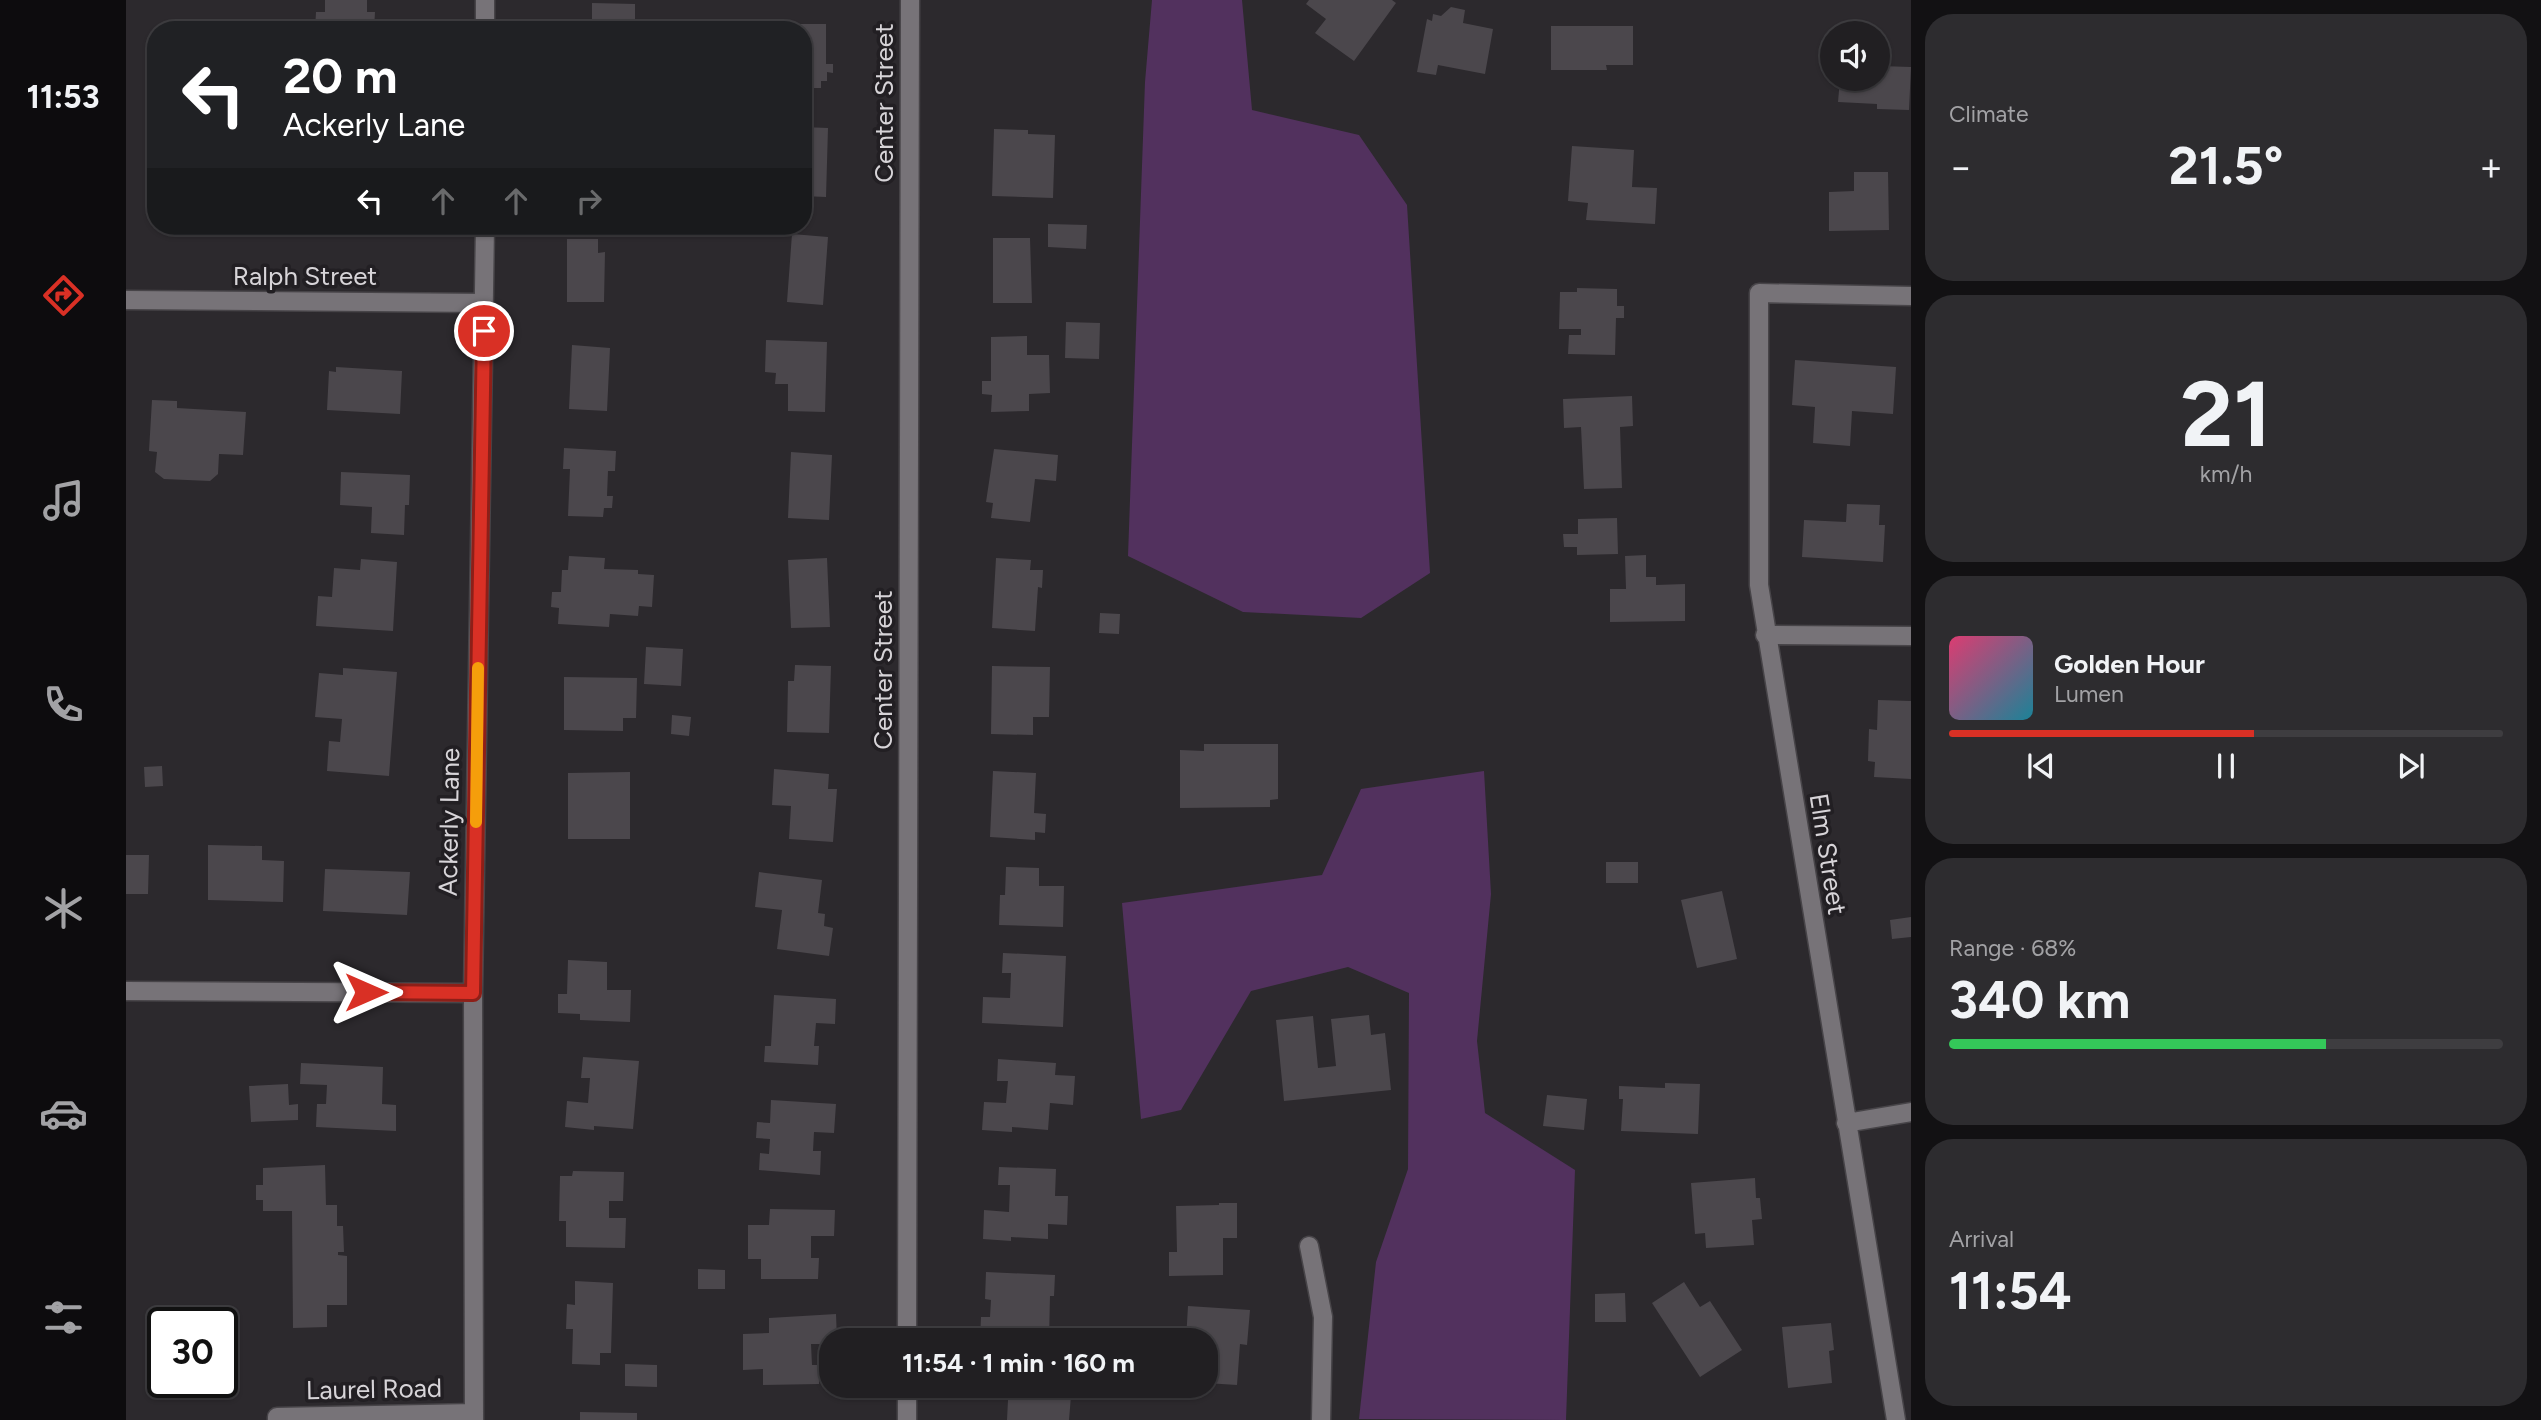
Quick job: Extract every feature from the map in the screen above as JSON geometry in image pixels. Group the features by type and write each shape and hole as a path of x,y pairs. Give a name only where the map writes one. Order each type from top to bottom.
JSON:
{"street":[{"path":"485,0 485,21"},
{"name":"Center Street","path":"907,1328 911,0"},
{"name":"Ackerly Lane","path":"474,1417 473,993 485,235"},
{"name":"Elm Street","path":"1896,1420 1765,635 1759,585 1759,293 1911,296"},
{"name":"Ralph Street","path":"126,300 484,303"},
{"path":"1765,635 1911,636"},
{"path":"126,991 473,993"},
{"path":"1846,1123 1911,1112"},
{"path":"1308,1245 1323,1318 1321,1420"},
{"path":"907,1398 907,1420"},
{"name":"Laurel Road","path":"277,1420 474,1417"}],"shaded area":[{"path":"1152,0 1242,0 1252,110 1359,135 1407,205 1430,573 1361,618 1243,612 1128,556 1145,82"},
{"path":"1484,771 1491,894 1477,1041 1485,1113 1575,1170 1566,1420 1359,1419 1376,1262 1408,1169 1409,993 1348,967 1251,991 1181,1110 1141,1119 1122,903 1322,875 1361,789"}],"building":[{"path":"325,0 367,0 367,12 375,12 374,21 316,21 316,12 325,12"},
{"path":"1309,0 1392,0 1396,3 1354,61 1315,33 1326,19 1306,4"},
{"path":"592,3 635,4 635,21 592,21"},
{"path":"1451,7 1465,10 1463,23 1493,29 1485,74 1438,65 1436,75 1417,72 1427,19 1432,21 1433,14 1441,16"},
{"path":"812,24 826,24 826,64 833,64 833,73 827,72 827,81 821,81 821,88 812,88"},
{"path":"1551,26 1633,26 1633,65 1606,65 1607,70 1551,70"},
{"path":"1890,66 1911,67 1909,110 1877,109 1877,104 1838,102 1839,91 1890,91"},
{"path":"812,127 828,128 826,197 812,196"},
{"path":"994,129 1028,130 1028,134 1055,135 1053,198 992,196"},
{"path":"1572,146 1634,150 1632,187 1657,188 1655,224 1586,220 1588,203 1568,201"},
{"path":"1854,172 1888,172 1889,230 1829,231 1829,192 1854,191"},
{"path":"1048,224 1087,225 1086,249 1048,247"},
{"path":"792,235 828,237 823,305 787,302"},
{"path":"993,238 1030,238 1032,303 993,303"},
{"path":"567,239 598,239 598,253 605,252 604,302 567,302"},
{"path":"1577,288 1617,289 1617,306 1624,306 1624,318 1616,318 1615,355 1568,354 1569,335 1581,335 1581,329 1559,329 1560,292 1577,292"},
{"path":"1066,322 1100,323 1099,359 1065,358"},
{"path":"1027,336 1027,355 1049,355 1050,393 1029,394 1029,411 991,412 992,395 982,394 982,381 991,381 991,337"},
{"path":"766,340 827,342 825,412 788,411 788,384 775,384 776,373 765,372"},
{"path":"572,345 610,348 607,411 569,409"},
{"path":"1795,360 1896,367 1893,414 1852,411 1850,446 1813,443 1815,407 1792,405"},
{"path":"336,367 402,371 400,414 327,410 329,371 336,372"},
{"path":"1632,396 1633,426 1620,427 1622,488 1584,489 1581,427 1564,428 1563,399"},
{"path":"152,400 177,401 177,408 246,412 243,455 219,454 218,474 210,481 164,479 155,472 157,452 149,451"},
{"path":"564,448 616,451 615,471 608,471 607,496 613,496 612,508 604,508 603,517 568,516 570,469 563,469"},
{"path":"994,449 1058,455 1056,481 1035,479 1030,522 991,518 993,503 986,502"},
{"path":"791,452 832,455 829,520 788,518"},
{"path":"341,472 410,475 404,535 371,533 372,507 340,505"},
{"path":"1847,504 1880,505 1879,525 1885,525 1883,562 1802,557 1804,520 1846,522"},
{"path":"1617,518 1618,554 1577,555 1577,547 1564,547 1563,534 1578,534 1578,519"},
{"path":"1646,555 1646,577 1656,577 1656,585 1685,584 1685,621 1610,622 1610,589 1626,589 1625,556"},
{"path":"569,556 605,558 604,569 638,570 638,574 654,575 652,607 639,606 638,616 610,614 609,627 558,624 559,608 551,607 552,592 561,592 562,570 568,570"},
{"path":"827,558 830,627 791,628 788,560"},
{"path":"996,558 1031,560 1030,570 1043,570 1042,588 1038,587 1035,631 992,628"},
{"path":"361,559 397,562 393,631 316,626 318,596 332,597 334,568 360,570"},
{"path":"1100,613 1120,614 1119,634 1099,633"},
{"path":"646,647 683,649 681,686 644,684"},
{"path":"795,665 831,666 829,733 787,732 788,681 794,681"},
{"path":"992,666 1050,667 1049,717 1033,717 1033,735 991,734"},
{"path":"343,668 397,672 389,776 327,771 329,741 340,742 342,719 315,717 319,673 343,675"},
{"path":"564,677 637,678 636,718 623,718 623,731 564,730"},
{"path":"1878,700 1911,701 1911,779 1874,777 1875,762 1868,761 1869,729 1877,730"},
{"path":"672,715 691,717 689,736 671,734"},
{"path":"1204,744 1278,744 1278,799 1270,800 1270,807 1180,808 1180,750 1204,751"},
{"path":"162,766 163,786 145,787 144,767"},
{"path":"774,769 829,774 828,789 837,789 833,842 789,839 791,806 772,805"},
{"path":"993,771 1036,773 1034,813 1046,814 1045,833 1035,832 1035,840 990,837"},
{"path":"630,772 630,839 568,839 568,773"},
{"path":"208,845 262,846 262,860 284,861 283,902 208,900"},
{"path":"126,855 149,855 148,894 126,894"},
{"path":"1606,862 1638,862 1638,883 1606,883"},
{"path":"1006,867 1039,868 1039,886 1064,886 1063,927 999,925 1000,895 1005,895"},
{"path":"325,869 410,872 407,915 323,911"},
{"path":"759,872 822,880 818,913 825,914 824,926 833,928 829,956 777,949 782,910 755,907"},
{"path":"1722,891 1737,959 1697,968 1681,900"},
{"path":"1911,917 1911,937 1892,939 1890,920"},
{"path":"1003,953 1066,956 1063,1027 982,1023 983,997 1010,998 1011,973 1002,973"},
{"path":"568,960 607,962 607,990 631,990 630,1022 580,1020 580,1014 558,1013 558,994 567,994"},
{"path":"774,995 836,999 835,1024 816,1023 814,1046 819,1046 818,1065 764,1062 765,1046 771,1046"},
{"path":"1369,1015 1371,1035 1385,1033 1391,1090 1284,1101 1276,1020 1313,1016 1318,1068 1336,1066 1331,1019"},
{"path":"583,1057 639,1061 633,1129 594,1126 594,1130 565,1127 567,1101 588,1103 590,1078 581,1078"},
{"path":"998,1059 1056,1063 1055,1075 1075,1076 1073,1105 1050,1103 1048,1130 1012,1127 1012,1132 982,1130 984,1102 1006,1103 1008,1081 997,1081"},
{"path":"301,1063 383,1067 382,1104 396,1105 396,1131 316,1127 317,1104 326,1104 327,1085 300,1084"},
{"path":"1665,1083 1700,1084 1698,1134 1621,1131 1623,1099 1619,1099 1619,1086 1665,1088"},
{"path":"288,1084 289,1105 298,1104 298,1120 251,1122 249,1086"},
{"path":"1547,1095 1587,1099 1584,1130 1543,1126"},
{"path":"771,1100 836,1104 834,1133 814,1132 813,1151 821,1151 820,1175 759,1170 760,1153 769,1154 770,1139 756,1138 757,1122 770,1123"},
{"path":"325,1165 326,1205 337,1205 337,1226 343,1226 344,1252 338,1252 338,1255 347,1256 347,1305 327,1305 327,1327 293,1328 292,1211 263,1211 263,1200 256,1200 256,1185 263,1185 263,1168"},
{"path":"999,1167 1056,1169 1055,1196 1068,1196 1067,1225 1048,1224 1048,1239 983,1239 984,1210 1009,1212 1010,1185 998,1185"},
{"path":"573,1171 624,1172 623,1201 609,1201 609,1218 626,1218 625,1248 566,1247 566,1221 559,1221 560,1176 572,1176"},
{"path":"1755,1178 1756,1198 1760,1198 1762,1219 1752,1220 1754,1245 1706,1248 1705,1233 1695,1234 1691,1183"},
{"path":"1237,1203 1237,1238 1223,1238 1223,1275 1169,1276 1169,1252 1177,1252 1176,1206"},
{"path":"770,1209 835,1210 834,1236 811,1236 811,1258 819,1258 818,1279 761,1279 761,1259 748,1259 748,1225 769,1225"},
{"path":"698,1269 725,1270 725,1289 698,1289"},
{"path":"986,1272 1055,1275 1054,1296 1050,1296 1049,1328 981,1328 981,1317 990,1317 991,1300 985,1299"},
{"path":"575,1281 613,1283 611,1353 600,1353 600,1365 572,1364 573,1329 566,1329 567,1304 575,1305"},
{"path":"1684,1282 1700,1307 1710,1301 1742,1350 1700,1377 1652,1303"},
{"path":"1625,1293 1626,1322 1595,1322 1595,1294"},
{"path":"1188,1306 1250,1310 1247,1345 1240,1344 1237,1385 1218,1384 1218,1328 1187,1328"},
{"path":"836,1314 837,1328 819,1328 819,1344 811,1344 812,1365 819,1365 819,1384 763,1385 763,1369 743,1370 743,1334 769,1333 769,1318"},
{"path":"1831,1323 1834,1350 1829,1351 1832,1383 1788,1388 1782,1327"},
{"path":"625,1364 657,1365 657,1387 625,1386"},
{"path":"1071,1398 1069,1420 1007,1420 1008,1400 996,1399"},
{"path":"580,1412 637,1413 637,1420 580,1420"}],"slow traffic":[{"path":"476,822 478,668"}],"route":[{"path":"366,992 473,993 484,331"}]}
